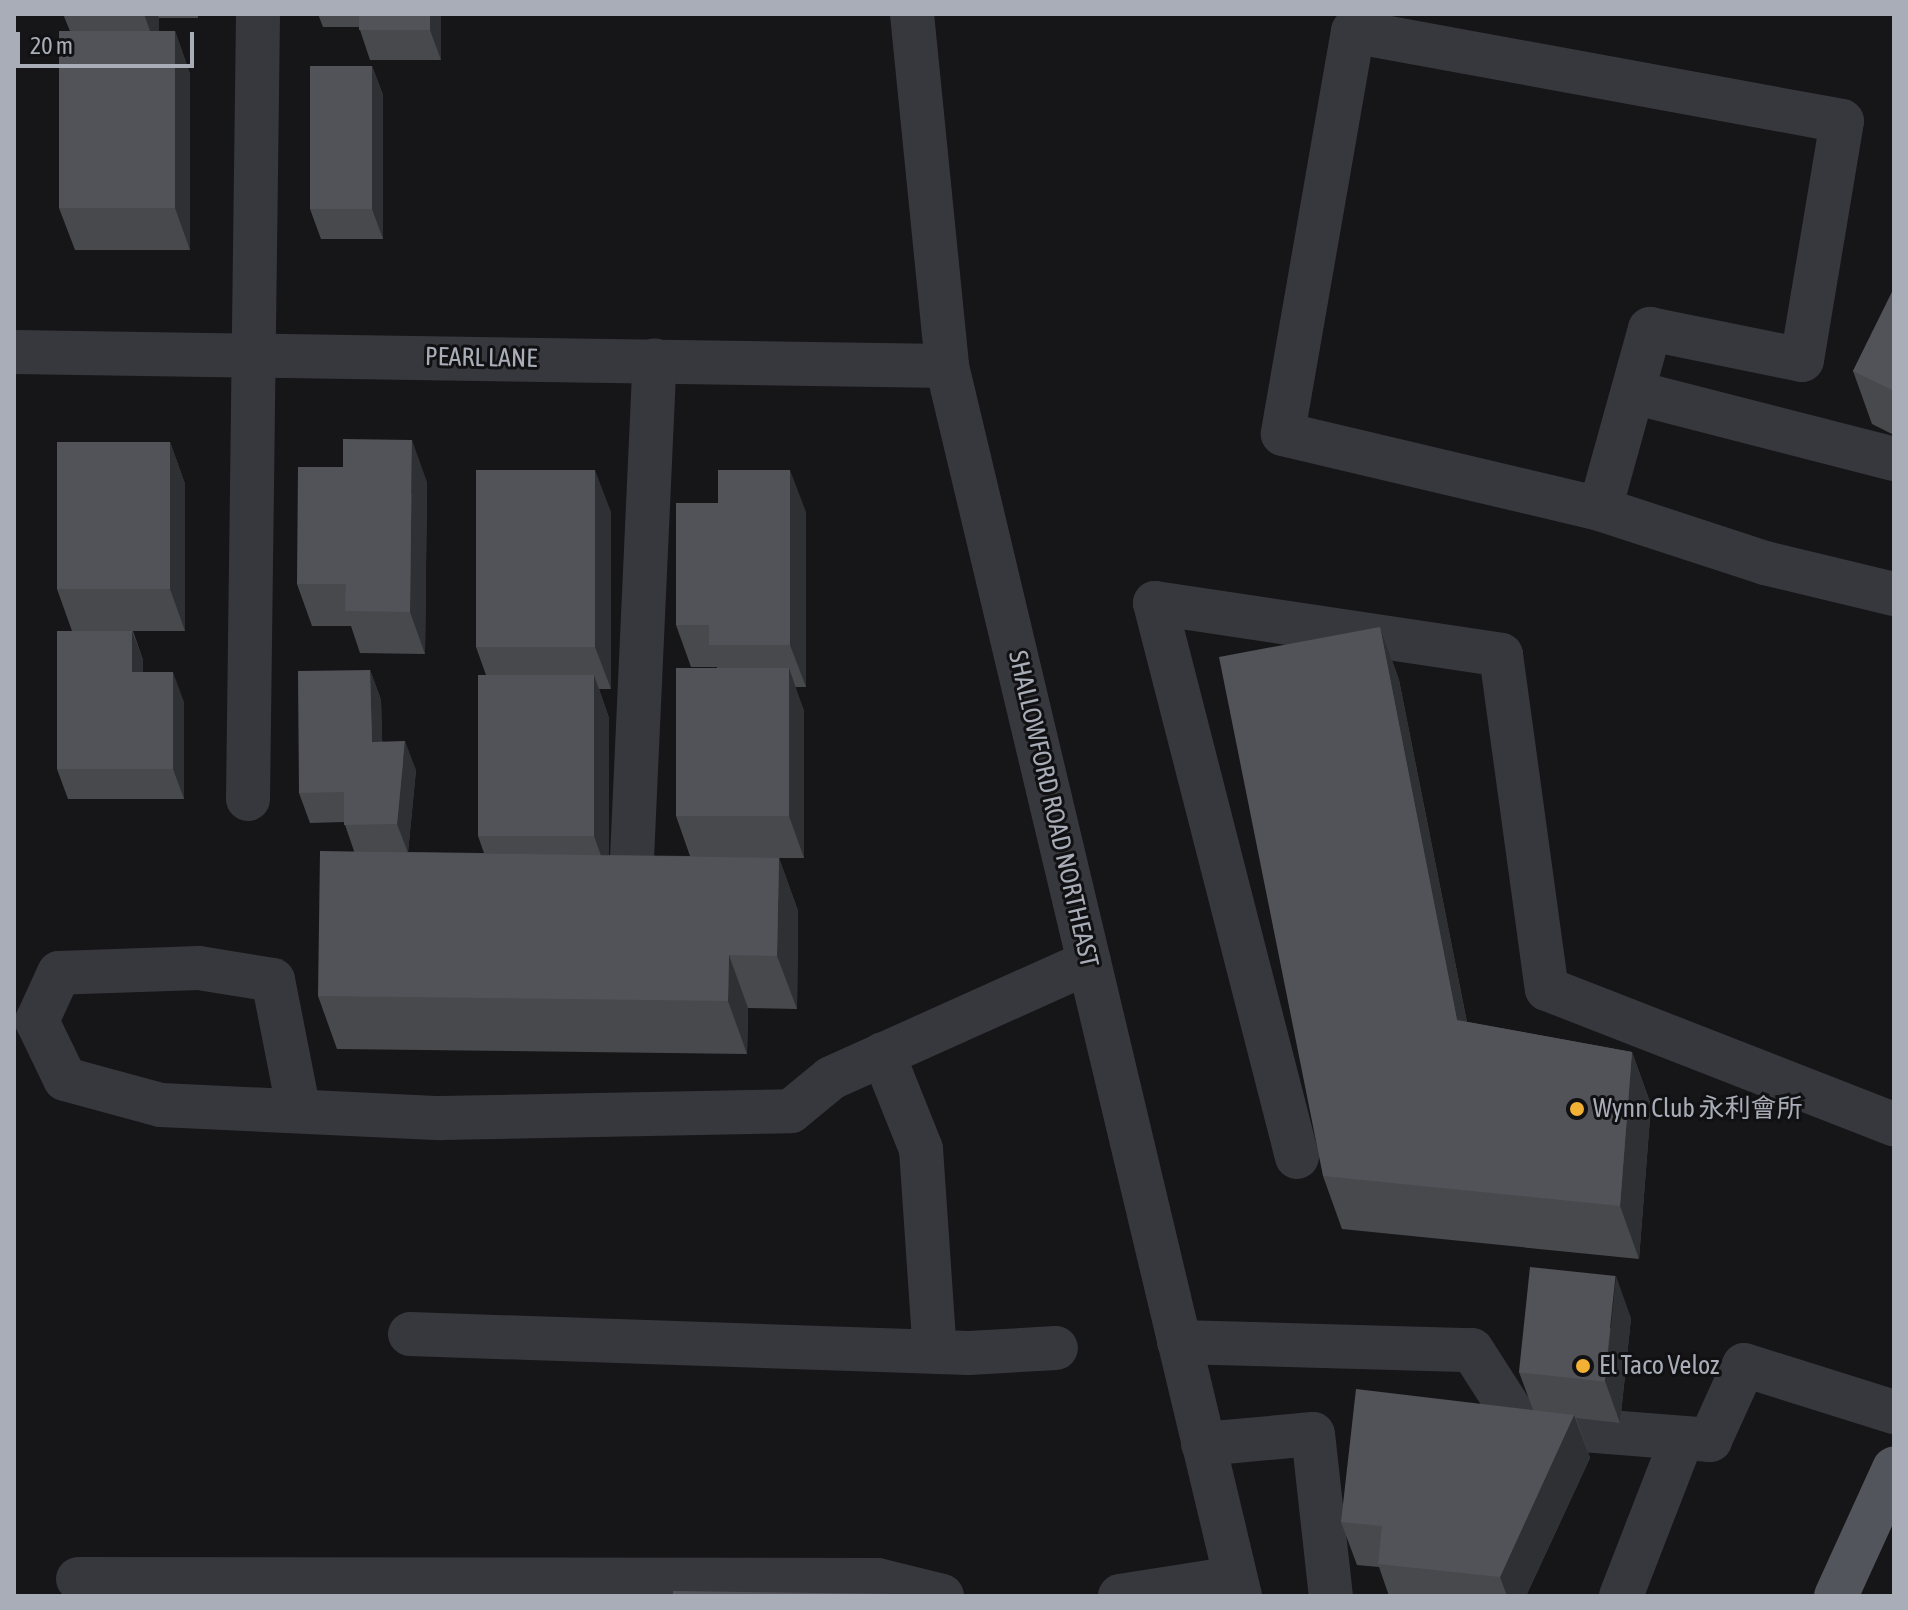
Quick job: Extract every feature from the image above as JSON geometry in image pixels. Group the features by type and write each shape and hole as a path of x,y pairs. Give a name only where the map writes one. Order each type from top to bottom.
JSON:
{"main road":[{"path":"1836,1596 1894,1469"}],"street":[{"path":"248,799 258,14"},
{"name":"SHALLOWFORD ROAD NORTHEAST","path":"912,14 947,366 1238,1587"},
{"path":"1600,509 1650,329 1802,360 1842,121 1353,31 1283,434 1600,509 1765,563 1894,594"},
{"name":"PEARL LANE","path":"14,352 947,366"},
{"path":"632,858 655,361"},
{"path":"1633,392 1894,459"},
{"path":"1297,1157 1155,603 1501,655 1547,989 1894,1124"},
{"path":"298,1107 273,980 199,968 59,973 37,1021 65,1079 161,1105 298,1107 441,1118 791,1111 831,1078 1089,962"},
{"path":"883,1054 921,1149 935,1352"},
{"path":"410,1334 935,1352 1056,1348"},
{"path":"1179,1342 1472,1350 1520,1425 1710,1440 1744,1365 1894,1412"},
{"path":"1203,1444 1313,1434 1331,1596"},
{"path":"1621,1596 1682,1439"},
{"path":"78,1579 878,1580 942,1596"},
{"path":"1120,1596 1238,1587"}],"building":[{"path":"359,14 430,14 430,30 359,30"},
{"path":"59,31 175,31 175,208 59,208"},
{"path":"310,66 372,66 372,209 310,209"},
{"path":"1894,288 1894,391 1853,371"},
{"path":"343,439 412,440 410,612 345,611 346,584 297,584 298,467 343,467"},
{"path":"57,442 170,442 170,589 57,589"},
{"path":"476,470 595,470 595,647 476,647"},
{"path":"718,470 790,470 790,645 709,645 709,625 676,625 676,503 718,503"},
{"path":"1380,627 1457,1020 1632,1052 1620,1206 1323,1176 1219,657"},
{"path":"57,631 132,631 132,672 173,672 173,769 57,769"},
{"path":"676,668 789,668 789,816 676,816"},
{"path":"370,670 372,742 405,741 397,824 344,825 344,792 299,793 298,671"},
{"path":"478,675 594,675 594,836 478,836"},
{"path":"320,851 779,858 777,956 729,955 728,1001 318,996"},
{"path":"1530,1267 1616,1276 1604,1381 1519,1372"},
{"path":"1356,1389 1574,1415 1500,1577 1378,1564 1382,1526 1341,1522"},
{"path":"673,1591 896,1594 896,1596 673,1596"}],"place":[{"name":"Wynn Club 永利會所","path":"1577,1109"},
{"name":"El Taco Veloz","path":"1583,1366"}]}
